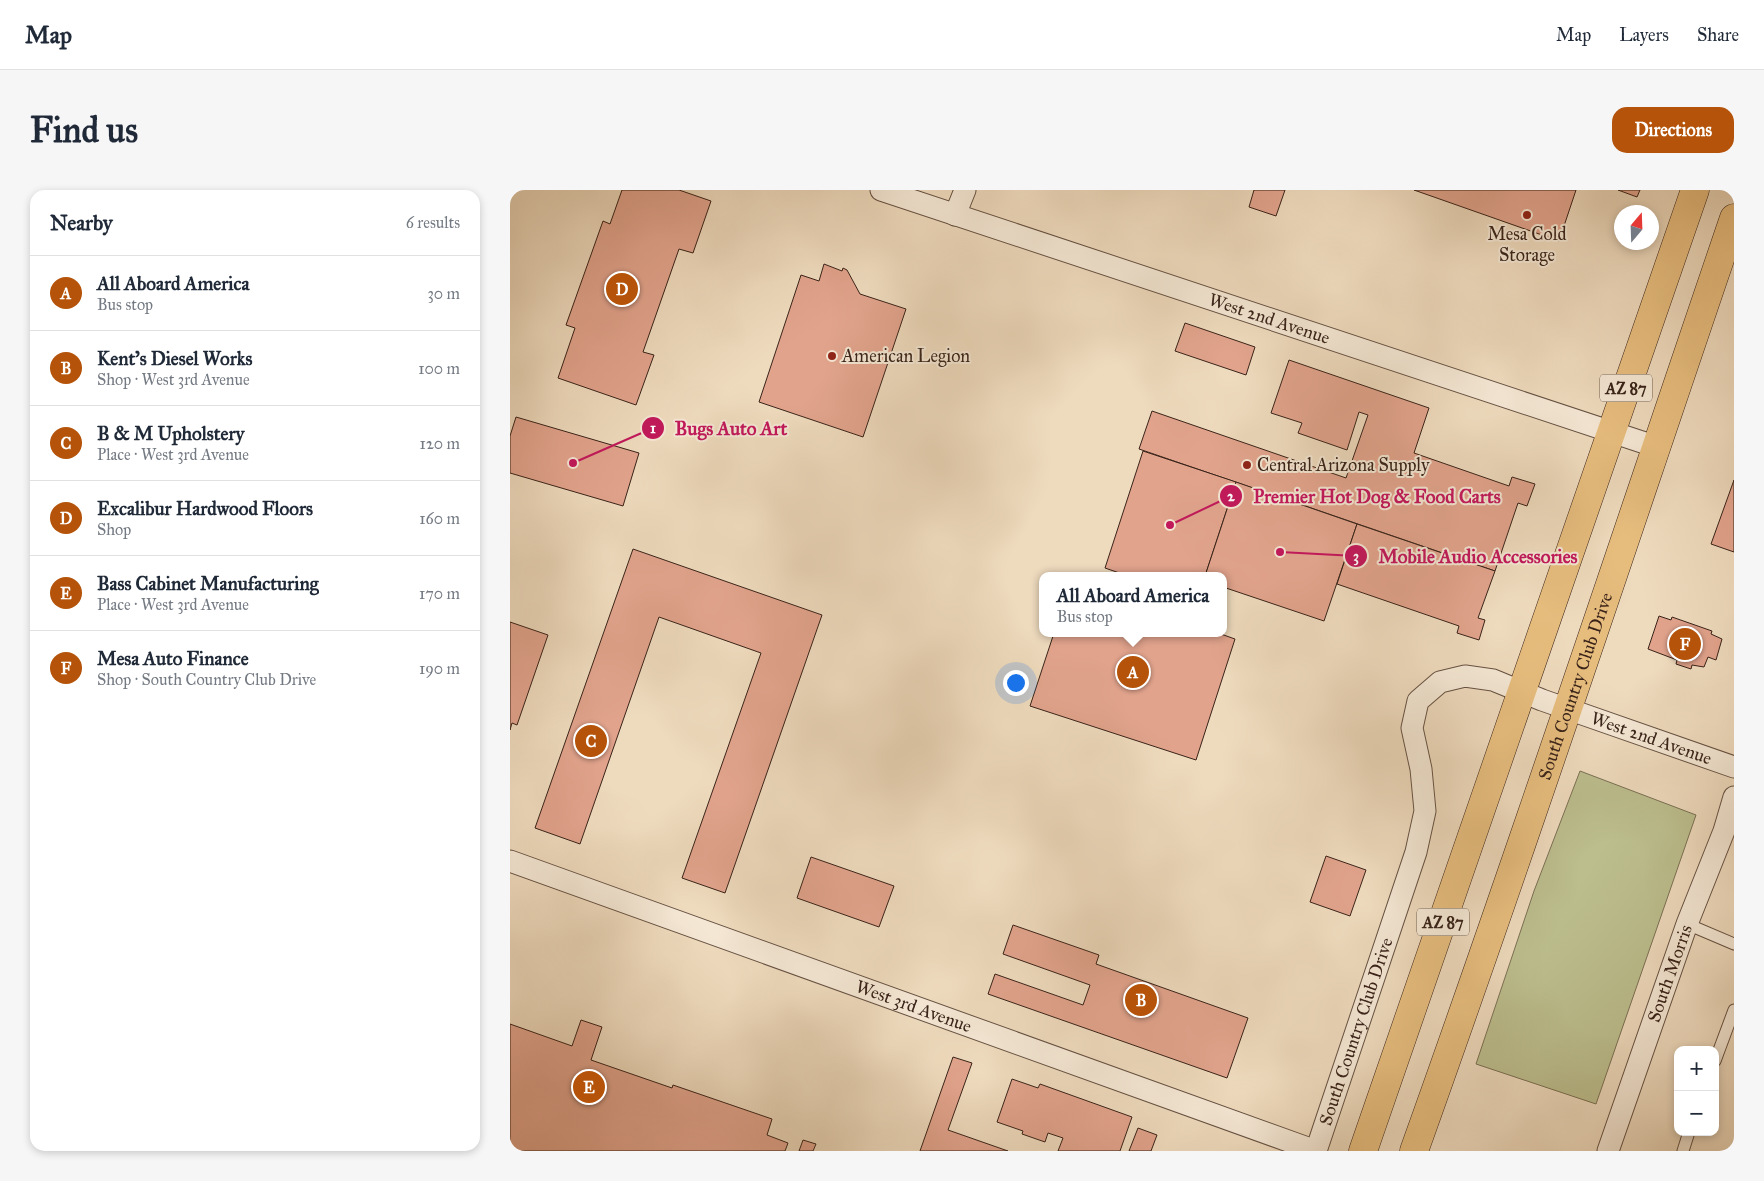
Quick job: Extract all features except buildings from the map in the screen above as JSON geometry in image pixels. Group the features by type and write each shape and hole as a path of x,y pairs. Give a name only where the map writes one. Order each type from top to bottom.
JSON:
{"main road":[{"name":"AZ 87","path":"1363,1151 1532,696 1611,432 1695,190"},
{"name":"South Country Club Drive","path":"1414,1151 1464,1014 1734,218"}],"street":[{"name":"West 2nd Avenue","path":"881,190 1657,447"},
{"path":"956,214 964,190"},
{"name":"South Country Club Drive","path":"1316,1151 1416,852 1425,811 1422,769 1412,728 1418,701 1440,682 1465,676 1493,680 1532,696"},
{"name":"West 2nd Avenue","path":"1532,696 1734,767"},
{"name":"South Morris","path":"1608,1151 1687,924 1724,831 1734,797"},
{"name":"West 3rd Avenue","path":"510,861 1316,1151"}],"lane":[{"path":"1687,924 1734,944"},
{"path":"1719,1050 1734,1010"},
{"path":"1683,1151 1688,1136"}],"green space":[{"path":"1580,771 1696,815 1596,1104 1476,1064 1534,891"}],"place":[{"name":"Mesa Cold Storage","path":"1527,215"},
{"name":"Excalibur Hardwood Floors","path":"622,289"},
{"name":"American Legion","path":"832,356"},
{"name":"Bugs Auto Art","path":"573,463"},
{"name":"Central Arizona Supply","path":"1247,465"},
{"name":"Premier Hot Dog & Food Carts","path":"1170,525"},
{"name":"Mobile Audio Accessories","path":"1280,552"},
{"name":"Mesa Auto Finance","path":"1685,644"},
{"name":"All Aboard America","path":"1133,672"},
{"name":"B & M Upholstery","path":"591,741"},
{"name":"Kent's Diesel Works","path":"1141,1000"},
{"name":"Bass Cabinet Manufacturing","path":"589,1087"}]}
